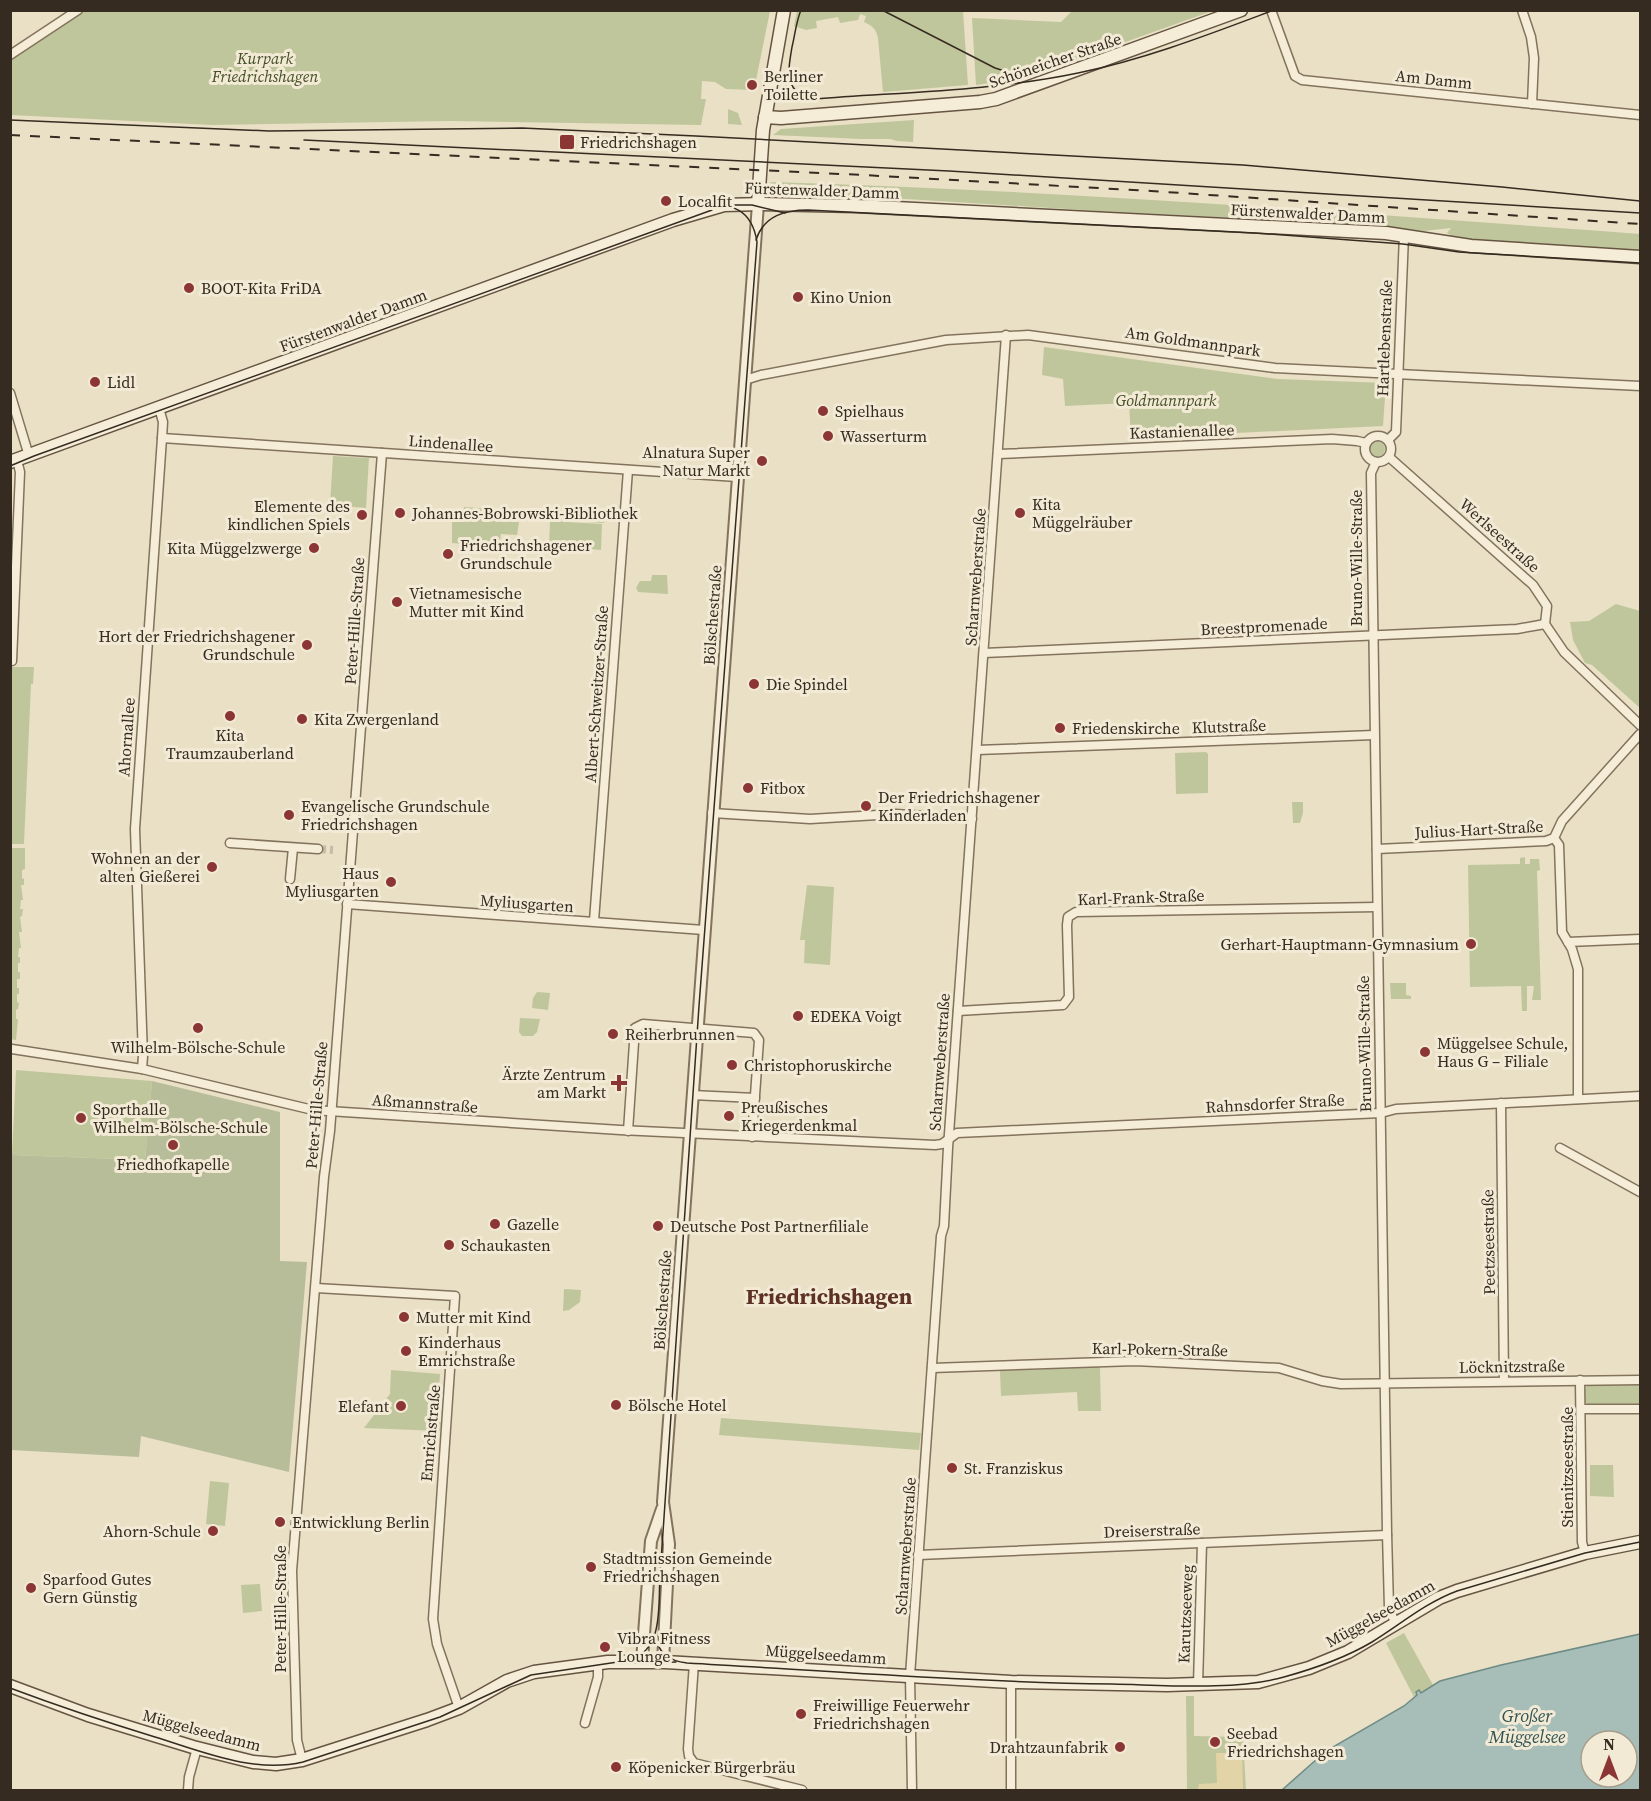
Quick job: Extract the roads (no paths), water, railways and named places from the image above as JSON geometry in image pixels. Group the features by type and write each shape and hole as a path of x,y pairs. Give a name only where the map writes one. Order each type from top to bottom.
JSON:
{"main road":[{"path":"758,204 765,117 784,10"},
{"name":"Schöneicher Straße","path":"765,117 780,118 996,99 1241,10"},
{"name":"Fürstenwalder Damm","path":"14,461 673,220 724,205 856,206 1404,235 1471,246 1641,257"},
{"name":"Müggelseedamm","path":"10,1686 88,1715 197,1748 264,1764 302,1760 418,1723 459,1708 507,1682 530,1673 597,1663 642,1661 694,1663 1011,1682 1198,1685 1258,1683 1284,1677 1348,1652 1439,1598 1457,1591 1585,1553 1641,1542"}],"street":[{"path":"10,55 78,10"},
{"name":"Am Damm","path":"1270,10 1295,76 1302,80 1641,115"},
{"path":"1522,10 1531,37 1534,58 1532,104"},
{"name":"Bölschestraße","path":"663,1662 669,1544 663,1506 758,204"},
{"name":"Hartlebenstraße","path":"1388,440 1396,432 1404,235"},
{"name":"Am Goldmannpark","path":"745,380 919,344 1006,335 1055,337 1275,368 1398,372 1641,386"},
{"name":"Scharnweberstraße","path":"912,1791 910,1676 1006,335"},
{"path":"10,393 29,456"},
{"name":"Ahornallee","path":"142,1069 135,830 163,422 159,408"},
{"path":"1376,436 1388,440 1391,446 1389,458 1383,462 1376,462 1366,455 1366,443 1376,436"},
{"name":"Lindenallee","path":"162,438 738,477"},
{"name":"Kastanienallee","path":"999,454 1332,439 1366,443"},
{"name":"Peter-Hille-Straße","path":"302,1760 297,1740 292,1571 331,1112 382,453"},
{"name":"Werlseestraße","path":"1389,458 1533,585 1547,606 1545,624 1571,661 1641,725"},
{"path":"12,662 20,472 14,461"},
{"name":"Bruno-Wille-Straße","path":"1376,462 1371,473 1372,636 1384,1383 1389,1608 1396,1625"},
{"name":"Albert-Schweitzer-Straße","path":"594,921 628,470"},
{"name":"Breestpromenade","path":"984,653 1517,629 1545,624"},
{"name":"Julius-Hart-Straße","path":"1377,849 1546,841 1554,838 1562,821 1641,734"},
{"name":"Klutstraße","path":"977,750 1374,735"},
{"path":"712,813 817,819 911,814 972,819"},
{"path":"1554,838 1559,845 1562,932 1574,954 1578,969 1578,1099"},
{"path":"230,843 318,849"},
{"path":"290,879 293,848"},
{"name":"Myliusgarten","path":"347,904 704,930"},
{"name":"Karl-Frank-Straße","path":"958,1011 1063,1005 1067,1002 1069,997 1067,925 1068,917 1076,912 1377,907"},
{"path":"1568,942 1641,939"},
{"path":"628,1131 635,1028 643,1024 754,1033 759,1040 752,1137"},
{"name":"Aßmannstraße","path":"12,1050 142,1069 313,1110 331,1112 752,1137 934,1145 949,1140"},
{"path":"692,1095 755,1098"},
{"name":"Rahnsdorfer Straße","path":"949,1140 957,1133 1381,1113 1396,1109 1641,1096"},
{"name":"Peetzseestraße","path":"1501,1103 1504,1382"},
{"path":"1560,1148 1641,1192"},
{"name":"Emrichstraße","path":"316,1288 455,1296 433,1619 437,1644 459,1708"},
{"name":"Karl-Pokern-Straße","path":"932,1368 1127,1361 1279,1368 1332,1383 1384,1383"},
{"name":"Stienitzseestraße","path":"1580,1380 1582,1544 1585,1553"},
{"name":"Löcknitzstraße","path":"1384,1383 1641,1380"},
{"path":"1581,1409 1641,1409"},
{"name":"Bölschestraße","path":"642,1661 650,1543 663,1506"},
{"name":"Dreiserstraße","path":"918,1555 1387,1535"},
{"name":"Karutzseeweg","path":"1198,1685 1202,1543"},
{"path":"585,1723 598,1677 597,1663"},
{"path":"694,1663 688,1749 689,1756 694,1762 802,1791"},
{"path":"1011,1682 1011,1791"},
{"path":"188,1791 189,1777 197,1748"}],"water":[{"name":"Großer Müggelsee","path":"1640,1634 1640,1790 1282,1790 1326,1751 1404,1706 1417,1695 1416,1692 1419,1690 1421,1693 1440,1681"}],"tunnel":[{"path":"318,849 333,850"}],"tram line":[{"path":"801,10 791,56 790,80 797,92 815,99 1013,84 1078,73 1153,53 1274,10"},
{"path":"882,10 995,68 1017,75 1030,76"},
{"path":"10,120 269,131 522,128 696,136 1243,165 1640,201"},
{"path":"304,140 949,171 1640,213"},
{"path":"732,205 752,205 785,213"},
{"path":"10,1688 82,1714 209,1754 247,1763 284,1765 303,1762 440,1717 531,1675 631,1660 642,1654 654,1636 659,1613 699,1006 757,242 751,222 739,210 723,206 702,208"},
{"path":"10,466 712,210"},
{"path":"756,240 764,225 770,220 784,213 808,210 1255,233 1403,244 1459,252 1640,263"},
{"path":"654,1634 661,1651 669,1658 687,1663 1006,1681 1176,1686 1243,1684 1284,1677 1340,1658 1362,1648 1413,1614 1457,1591 1585,1553 1640,1542"},
{"path":"631,1663 676,1662"}],"railway":[{"path":"10,135 863,175 1151,191 1640,224"}],"place":[{"name":"Berliner Toilette","path":"752,85"},
{"name":"Friedrichshagen","path":"567,142"},
{"name":"Localfit","path":"666,201"},
{"name":"BOOT-Kita FriDA","path":"189,288"},
{"name":"Kino Union","path":"798,297"},
{"name":"Lidl","path":"95,382"},
{"name":"Spielhaus","path":"823,411"},
{"name":"Wasserturm","path":"828,436"},
{"name":"Alnatura Super Natur Markt","path":"762,461"},
{"name":"Johannes-Bobrowski-Bibliothek","path":"400,513"},
{"name":"Kita Müggelräuber","path":"1020,513"},
{"name":"Elemente des kindlichen Spiels","path":"362,515"},
{"name":"Kita Müggelzwerge","path":"314,548"},
{"name":"Friedrichshagener Grundschule","path":"448,554"},
{"name":"Vietnamesische Mutter mit Kind","path":"397,602"},
{"name":"Hort der Friedrichshagener Grundschule","path":"307,645"},
{"name":"Die Spindel","path":"754,684"},
{"name":"Kita Traumzauberland","path":"230,716"},
{"name":"Kita Zwergenland","path":"302,719"},
{"name":"Friedenskirche","path":"1060,728"},
{"name":"Fitbox","path":"748,788"},
{"name":"Der Friedrichshagener Kinderladen","path":"866,806"},
{"name":"Evangelische Grundschule Friedrichshagen","path":"289,815"},
{"name":"Wohnen an der alten Gießerei","path":"212,867"},
{"name":"Haus Myliusgarten","path":"391,882"},
{"name":"Gerhart-Hauptmann-Gymnasium","path":"1471,944"},
{"name":"EDEKA Voigt","path":"798,1016"},
{"name":"Wilhelm-Bölsche-Schule","path":"198,1028"},
{"name":"Reiherbrunnen","path":"613,1034"},
{"name":"Müggelsee Schule, Haus G – Filiale","path":"1425,1052"},
{"name":"Christophoruskirche","path":"732,1065"},
{"name":"Ärzte Zentrum am Markt","path":"619,1083"},
{"name":"Preußisches Kriegerdenkmal","path":"729,1116"},
{"name":"Sporthalle Wilhelm-Bölsche-Schule","path":"81,1118"},
{"name":"Friedhofkapelle","path":"173,1145"},
{"name":"Gazelle","path":"495,1224"},
{"name":"Deutsche Post Partnerfiliale","path":"658,1226"},
{"name":"Schaukasten","path":"449,1245"},
{"name":"Mutter mit Kind","path":"404,1317"},
{"name":"Kinderhaus Emrichstraße","path":"406,1351"},
{"name":"Bölsche Hotel","path":"616,1405"},
{"name":"Elefant","path":"401,1406"},
{"name":"St. Franziskus","path":"952,1468"},
{"name":"Entwicklung Berlin","path":"280,1522"},
{"name":"Ahorn-Schule","path":"213,1531"},
{"name":"Stadtmission Gemeinde Friedrichshagen","path":"591,1567"},
{"name":"Sparfood Gutes Gern Günstig","path":"31,1588"},
{"name":"Vibra Fitness Lounge","path":"605,1647"},
{"name":"Freiwillige Feuerwehr Friedrichshagen","path":"801,1714"},
{"name":"Seebad Friedrichshagen","path":"1215,1742"},
{"name":"Drahtzaunfabrik","path":"1120,1747"},
{"name":"Köpenicker Bürgerbräu","path":"616,1767"}],"district":[{"name":"Friedrichshagen","path":"829,1296"}],"park label":[{"name":"Kurpark Friedrichshagen","path":"265,67"},
{"name":"Goldmannpark","path":"1166,400"}]}
